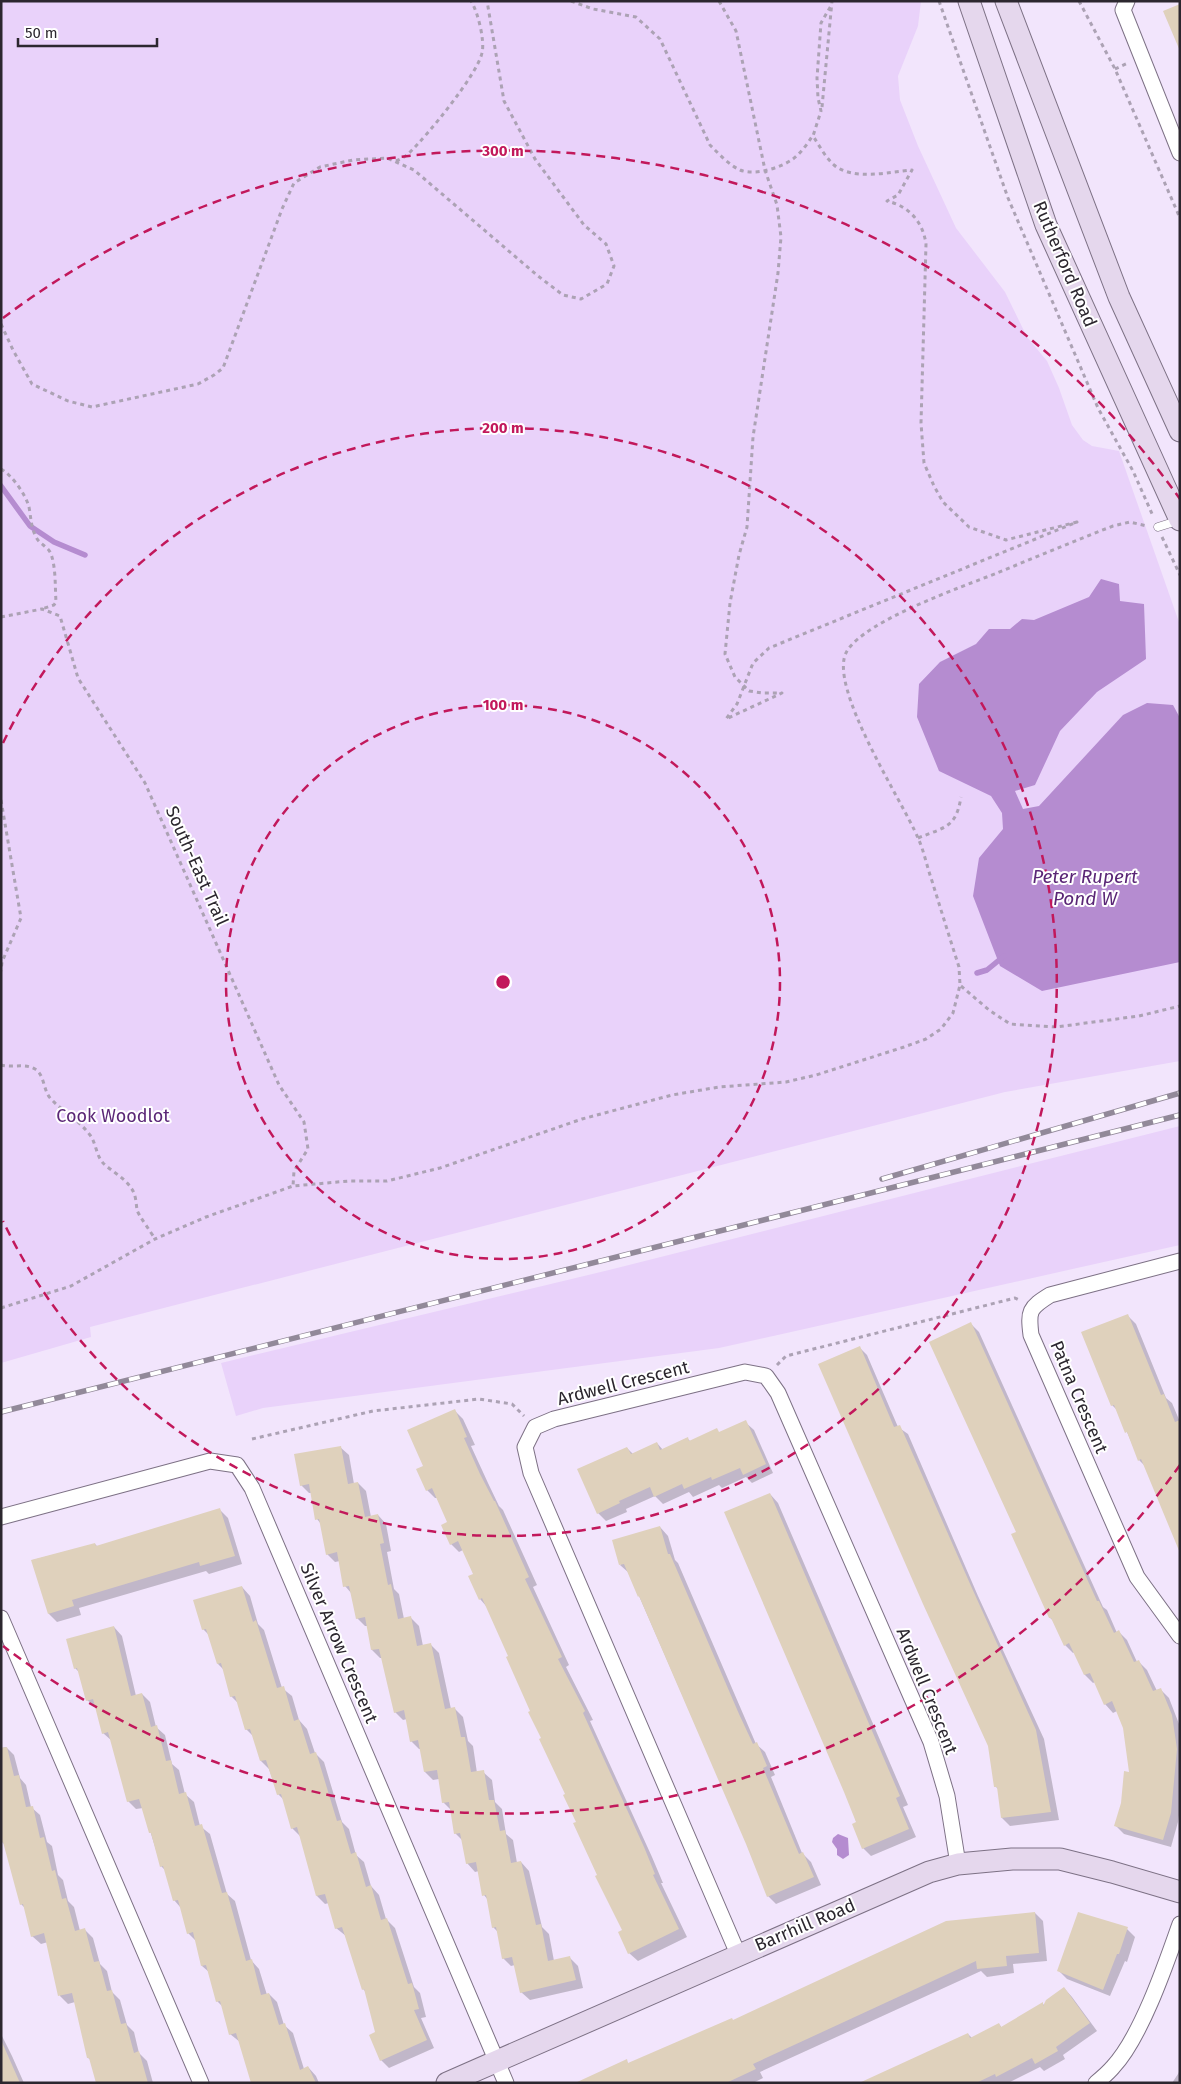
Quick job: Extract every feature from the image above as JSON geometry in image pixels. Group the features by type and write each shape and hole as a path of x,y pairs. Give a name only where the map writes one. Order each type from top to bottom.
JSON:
{"main road":[{"name":"Rutherford Road","path":"969,1 1046,224 1180,520"},
{"name":"Rutherford Road","path":"1006,1 1119,297 1180,430"},
{"name":"Barrhill Road","path":"447,2083 928,1872 958,1864 1012,1859 1060,1859 1180,1892"}],"street":[{"path":"1127,1 1123,10 1180,153"},
{"path":"1034,1305 1050,1295 1180,1261"},
{"name":"Patna Crescent","path":"1034,1305 1028,1315 1032,1334 1137,1577 1180,1636"},
{"name":"Ardwell Crescent","path":"535,1427 554,1418 745,1372 766,1376 778,1393 931,1742 947,1796 958,1864"},
{"path":"535,1427 525,1447 531,1473 738,1954"},
{"name":"Silver Arrow Crescent","path":"1,1517 210,1460 236,1465 252,1488 506,2083"},
{"path":"1,1618 201,2083"},
{"path":"1096,2083 1114,2067 1133,2037 1151,1998 1180,1924"}],"lane":[{"path":"1158,528 1180,520"}],"path":[{"path":"396,162 409,154 448,107 468,80 482,55 484,40 471,1"},
{"path":"1,324 32,384 68,401 92,407 198,384 223,368 282,210 294,183 320,167 353,160 387,158 414,170 538,276 563,295 581,299 607,284 614,266 606,244 584,225 535,158 504,101 487,1"},
{"path":"571,1 593,9 636,17 648,26 660,39 710,145 724,159 741,171 756,172 792,159 813,136 821,111 832,3"},
{"path":"719,1 736,31 765,170 777,204 781,237 778,273 753,437 747,527 737,564 725,654 735,678 744,686 749,690 762,693 782,693 726,719 737,704 744,686 753,663 769,648 1077,522 1006,540 970,527 943,502 924,463 921,423 926,269 924,230 918,220 906,209 898,204 887,201 898,195 912,170 860,174 846,171 835,166 813,136"},
{"path":"1079,1 1115,69 1180,218"},
{"path":"821,111 817,78 820,30 821,23 832,3"},
{"path":"1,470 6,473 21,492 27,503 29,521 37,539 44,544 51,555 56,602 54,605 42,609 1,617"},
{"path":"1,1308 71,1286 154,1239 206,1217 293,1186 349,1181 387,1181 440,1168 582,1119 672,1095 719,1087 786,1082 816,1075 926,1039 941,1029 954,1013 960,985 959,968 918,838 876,759 846,686 843,669 846,651 878,625 909,609 1104,529 1130,522 1158,528 1180,575"},
{"name":"South-East Trail","path":"42,609 60,616 78,678 145,783 279,1085 304,1122 308,1149 294,1171 293,1186"},
{"path":"918,838 947,827 958,815 961,797"},
{"path":"1,800 22,918 2,962 1,971"},
{"path":"960,985 989,1010 1010,1024 1056,1027 1139,1016 1180,1006"},
{"path":"1,1065 36,1069 50,1098 74,1117 91,1137 96,1152 103,1163 131,1187 138,1211 154,1239"},
{"path":"766,1376 786,1356 1015,1298 1034,1305"},
{"path":"252,1438 373,1411 479,1399 512,1404 535,1427"}],"green space":[{"name":"Cook Woodlot","path":"1,1 921,1 918,26 898,76 900,100 918,146 956,228 1005,292 1027,337 1047,361 1072,425 1083,440 1092,446 1119,451 1180,625 1180,1061 1005,1092 90,1327 91,1337 1,1363"},
{"path":"1180,1126 1180,1245 719,1348 263,1408 236,1416 221,1363 609,1270"}],"water":[{"name":"Peter Rupert Pond W","path":"1101,579 1119,584 1120,601 1144,604 1146,659 1097,692 1060,731 1035,785 1015,791 1023,809 1039,806 1123,715 1147,703 1173,705 1180,718 1180,962 1042,991 1000,966 973,896 979,858 1003,829 1002,813 991,796 939,771 917,717 919,684 940,662 976,644 989,629 1010,629 1022,619 1034,620 1089,597"},
{"path":"838,1834 848,1838 849,1855 843,1859 837,1855 837,1849 832,1842 833,1838"}],"building":[{"path":"1180,4 1180,51 1163,11"},
{"path":"1128,1314 1161,1395 1164,1394 1175,1422 1180,1420 1180,1553 1141,1459 1138,1461 1114,1405 1111,1406 1081,1332"},
{"path":"971,1322 1097,1601 1099,1601 1114,1633 1119,1630 1134,1662 1139,1660 1153,1691 1161,1688 1172,1715 1177,1749 1171,1813 1163,1840 1114,1826 1121,1803 1124,1771 1129,1772 1123,1728 1112,1701 1104,1705 1090,1673 1084,1675 1069,1643 1064,1646 1051,1618 1049,1618 1011,1534 1016,1532 929,1342"},
{"path":"860,1346 894,1427 900,1425 1036,1730 1051,1812 1001,1818 997,1787 994,1787 988,1746 923,1604 818,1364"},
{"path":"455,1409 467,1437 464,1438 480,1474 495,1501 529,1577 525,1579 562,1657 558,1659 585,1711 583,1713 644,1847 655,1874 653,1875 679,1929 628,1954 618,1932 622,1930 595,1876 597,1875 573,1823 576,1822 563,1795 565,1794 539,1739 541,1738 528,1712 530,1711 506,1657 508,1656 482,1598 479,1600 468,1576 473,1574 458,1541 450,1545 441,1525 447,1522 432,1488 426,1491 416,1469 423,1466 407,1430"},
{"path":"746,1420 766,1464 743,1475 740,1468 712,1480 711,1477 684,1489 682,1484 654,1497 650,1487 619,1501 620,1503 597,1514 577,1469 627,1447 631,1454 657,1442 660,1450 688,1437 689,1441 717,1428 719,1432"},
{"path":"341,1446 348,1484 358,1482 365,1517 378,1514 384,1543 380,1544 388,1585 391,1584 398,1619 411,1616 417,1646 431,1643 445,1709 455,1707 461,1737 465,1737 471,1772 484,1770 489,1800 494,1800 500,1831 505,1830 511,1863 521,1861 536,1925 541,1924 548,1961 570,1956 576,1980 520,1993 512,1957 502,1959 496,1927 492,1928 486,1895 482,1896 476,1862 466,1864 460,1833 454,1834 449,1802 442,1803 437,1770 424,1772 418,1740 410,1742 404,1710 394,1713 379,1649 371,1650 365,1617 356,1619 349,1586 343,1587 337,1552 326,1555 319,1519 315,1520 309,1484 300,1486 294,1454"},
{"path":"770,1493 900,1796 896,1798 909,1829 862,1849 852,1824 856,1822 844,1792 724,1512"},
{"path":"220,1508 235,1556 200,1566 199,1562 72,1600 74,1606 48,1614 31,1560 95,1543 96,1546"},
{"path":"660,1526 668,1554 670,1554 739,1714 753,1744 757,1742 767,1766 763,1768 799,1854 803,1852 814,1877 767,1897 639,1596 624,1564 619,1565 612,1540"},
{"path":"242,1586 253,1622 256,1620 277,1688 284,1686 294,1721 299,1719 310,1754 316,1752 337,1821 341,1820 351,1854 356,1852 366,1887 371,1885 381,1920 387,1918 408,1984 412,1983 419,2009 414,2010 427,2040 380,2061 369,2035 375,2032 364,1989 362,1990 342,1927 335,1929 325,1894 316,1896 297,1827 291,1829 281,1794 277,1795 266,1760 260,1761 250,1729 245,1730 235,1696 230,1697 221,1663 217,1664 206,1629 202,1630 193,1600"},
{"path":"114,1626 131,1696 142,1693 151,1727 157,1725 166,1761 171,1760 179,1794 186,1792 195,1826 202,1824 222,1893 227,1892 246,1961 252,1959 261,1995 269,1993 279,2025 285,2023 300,2070 308,2066 316,2083 251,2083 236,2033 229,2035 220,2001 216,2002 206,1965 201,1966 193,1932 187,1934 178,1900 173,1901 163,1866 160,1867 139,1799 127,1802 108,1732 102,1734 93,1699 86,1701 77,1668 74,1669 66,1639"},
{"path":"7,1747 14,1776 19,1775 26,1807 33,1806 40,1838 44,1837 52,1871 55,1870 62,1899 66,1898 75,1931 85,1928 94,1962 99,1961 107,1991 112,1990 121,2024 126,2023 134,2053 139,2051 148,2083 96,2083 89,2058 87,2058 72,1993 58,1996 44,1933 31,1937 23,1904 20,1905 3,1842 1,1842 1,1748"},
{"path":"1035,1912 1039,1953 1006,1956 1007,1966 977,1969 976,1961 753,2064 756,2069 726,2083 575,2083 627,2059 628,2063 732,2018 733,2020 946,1921"},
{"path":"1078,1912 1128,1927 1119,1954 1117,1954 1103,1990 1057,1971"},
{"path":"1064,1987 1090,2023 1056,2047 1058,2051 1035,2064 1032,2058 996,2077 995,2074 976,2083 859,2083 968,2033 970,2038 999,2023 1001,2027 1043,2002 1043,2006 1046,2000"},
{"path":"1,2040 20,2083 1,2083"}],"waterway":[{"path":"1,486 30,526 54,542 85,555"},
{"path":"977,973 987,970 1004,956"}],"railway":[{"path":"882,1179 1180,1093"},
{"path":"1,1412 1180,1115"}]}
